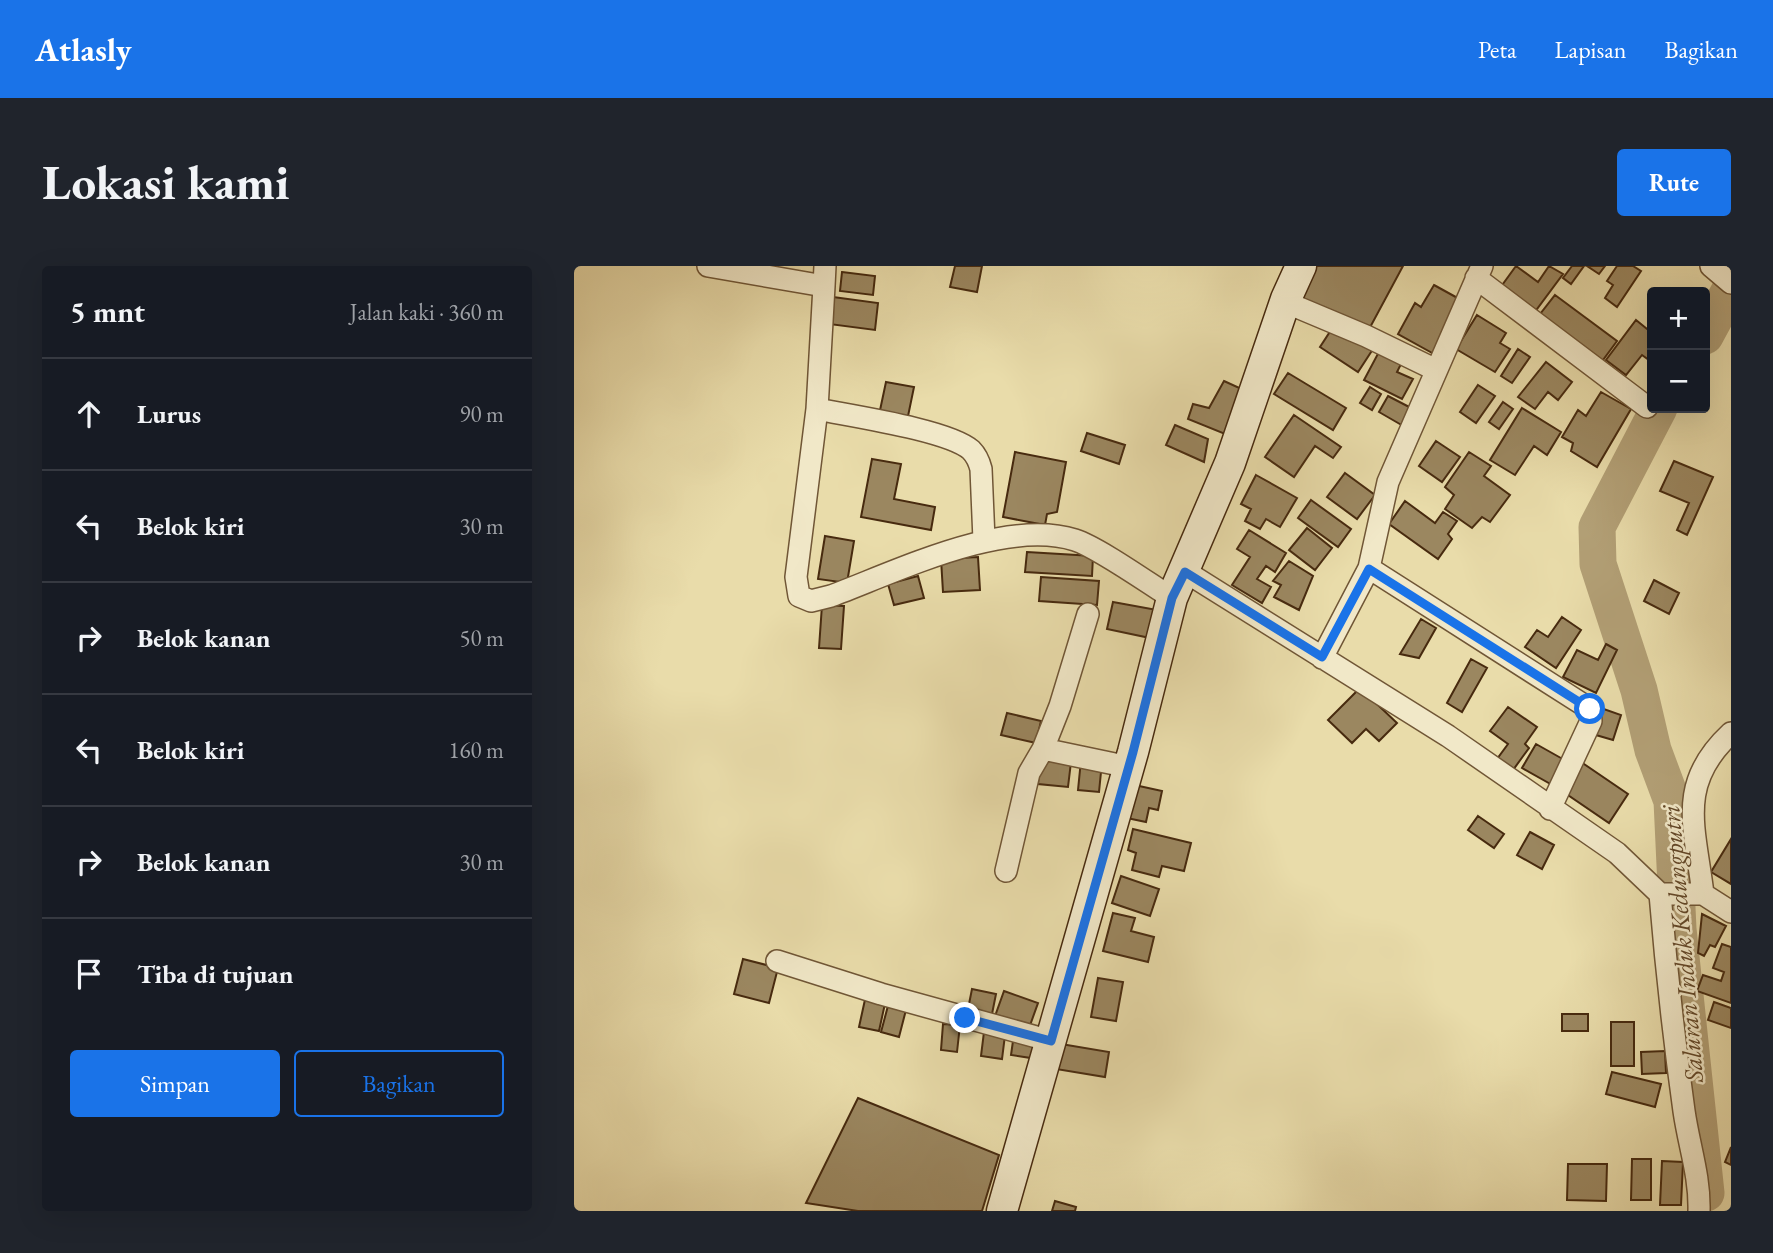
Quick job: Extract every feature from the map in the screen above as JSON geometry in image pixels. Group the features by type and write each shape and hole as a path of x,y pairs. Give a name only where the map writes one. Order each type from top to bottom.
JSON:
{"street":[{"path":"708,266 824,276 817,409 796,577 799,596 811,601 831,596 984,540 1040,536 1077,541 1179,585 1322,657 1448,736 1680,894 1731,912"},
{"path":"1002,1211 1179,585 1230,463 1285,302 1301,266"},
{"path":"1711,266 1730,279"},
{"path":"1322,657 1369,569 1388,481 1479,272 1647,407"},
{"path":"1285,302 1366,335 1436,370"},
{"path":"817,409 943,437 970,449 978,458 981,469 984,540"},
{"path":"1369,569 1590,709 1593,715 1550,808"},
{"path":"1006,871 1030,773 1060,706 1088,614"},
{"path":"1699,1211 1700,1184 1685,1117 1668,999 1695,782 1710,752 1731,733"},
{"path":"1043,749 1129,767"},
{"path":"777,961 881,994 1051,1041"}],"building":[{"path":"955,266 982,266 977,292 950,287"},
{"path":"1306,266 1403,266 1367,333 1291,302"},
{"path":"1516,266 1538,282 1549,266 1563,274 1534,313 1500,288"},
{"path":"1572,266 1584,266 1571,284 1563,278"},
{"path":"1587,266 1605,266 1599,274"},
{"path":"1617,266 1633,266 1641,271 1617,307 1605,298 1613,285 1607,281"},
{"path":"842,272 875,276 873,295 840,291"},
{"path":"1434,285 1463,301 1434,354 1398,334 1415,303 1421,307"},
{"path":"1555,295 1617,341 1600,364 1537,318"},
{"path":"833,297 878,303 875,330 829,324"},
{"path":"1477,315 1506,333 1500,343 1510,349 1495,372 1456,349"},
{"path":"1636,320 1647,329 1647,359 1642,355 1626,375 1606,360"},
{"path":"1335,324 1373,349 1358,372 1320,347"},
{"path":"1381,348 1403,360 1397,372 1413,379 1402,399 1364,380"},
{"path":"1518,349 1530,357 1512,383 1501,376"},
{"path":"1546,362 1572,382 1558,400 1548,392 1535,409 1518,397"},
{"path":"1288,373 1346,408 1333,430 1274,394"},
{"path":"1224,381 1246,391 1230,436 1188,419 1193,404 1209,408"},
{"path":"886,382 914,387 907,421 879,415"},
{"path":"1478,385 1495,396 1476,423 1460,412"},
{"path":"1370,387 1381,394 1372,410 1360,403"},
{"path":"1601,392 1631,409 1597,467 1571,451 1573,443 1562,437 1578,410 1586,416"},
{"path":"1388,396 1415,410 1405,427 1379,412"},
{"path":"1503,402 1513,409 1499,429 1489,422"},
{"path":"1522,408 1561,432 1547,455 1534,446 1515,475 1490,460"},
{"path":"1294,415 1341,447 1333,458 1315,446 1294,477 1265,457"},
{"path":"1175,425 1208,439 1204,462 1166,445"},
{"path":"1087,433 1125,445 1119,464 1081,451"},
{"path":"1436,441 1460,457 1442,482 1419,466"},
{"path":"1015,452 1066,462 1057,512 1047,514 1045,525 1003,517"},
{"path":"1469,452 1491,466 1484,476 1510,495 1490,522 1482,517 1472,528 1445,509 1454,495 1445,487"},
{"path":"872,459 901,464 894,499 935,507 931,530 861,517"},
{"path":"1674,461 1713,477 1687,535 1677,530 1689,503 1660,491"},
{"path":"1345,473 1375,495 1357,519 1327,497"},
{"path":"1256,475 1297,498 1280,527 1266,519 1260,529 1245,521 1251,509 1241,504"},
{"path":"1311,500 1351,529 1338,547 1298,518"},
{"path":"1405,501 1435,523 1443,512 1457,521 1448,534 1452,539 1438,559 1389,524"},
{"path":"1307,528 1332,548 1315,570 1289,550"},
{"path":"1249,530 1286,553 1275,572 1266,566 1257,579 1271,587 1262,603 1232,585 1250,557 1237,549"},
{"path":"825,536 854,541 847,583 818,579"},
{"path":"1027,552 1093,556 1092,576 1025,572"},
{"path":"978,557 980,590 943,592 941,559"},
{"path":"1289,561 1313,576 1299,610 1274,597 1281,585 1273,581"},
{"path":"918,576 924,598 894,605 888,584"},
{"path":"1041,577 1099,581 1097,605 1039,601"},
{"path":"1654,580 1679,593 1669,614 1644,601"},
{"path":"1113,602 1157,610 1150,638 1107,629"},
{"path":"822,605 844,606 841,649 819,648"},
{"path":"1562,617 1581,630 1556,668 1525,647 1537,630 1548,637"},
{"path":"1421,619 1436,628 1419,658 1400,654"},
{"path":"1606,644 1617,650 1596,693 1563,677 1577,650 1598,660"},
{"path":"1471,659 1487,668 1462,712 1447,703"},
{"path":"1360,688 1397,723 1379,741 1366,729 1352,743 1328,720"},
{"path":"1508,707 1537,727 1525,744 1529,748 1513,770 1497,759 1508,744 1490,731"},
{"path":"1598,707 1621,715 1613,740 1589,733"},
{"path":"1007,713 1041,721 1036,743 1001,735"},
{"path":"1536,744 1568,762 1554,786 1522,768"},
{"path":"1040,760 1071,762 1068,787 1038,784"},
{"path":"1081,760 1102,762 1099,792 1078,790"},
{"path":"1581,762 1628,794 1609,823 1562,791"},
{"path":"1130,784 1162,791 1158,810 1149,808 1146,822 1122,817"},
{"path":"1478,816 1504,834 1494,848 1468,830"},
{"path":"1133,829 1191,843 1184,871 1162,866 1159,877 1132,870 1136,853 1128,850"},
{"path":"1530,832 1554,845 1542,869 1517,855"},
{"path":"1731,839 1731,884 1711,872"},
{"path":"1121,876 1159,889 1150,916 1112,903"},
{"path":"1113,913 1135,918 1131,931 1154,937 1148,962 1103,951"},
{"path":"1702,914 1726,926 1715,947 1710,945 1704,956 1698,953"},
{"path":"1722,944 1731,947 1731,1003 1697,991 1703,975 1721,981 1724,972 1713,968"},
{"path":"743,959 778,968 769,1003 734,994"},
{"path":"1098,978 1123,982 1116,1021 1091,1017"},
{"path":"972,989 996,994 991,1019 967,1014"},
{"path":"1004,991 1038,1003 1028,1031 994,1019"},
{"path":"866,995 886,999 879,1031 859,1027"},
{"path":"889,1002 907,1006 899,1037 881,1032"},
{"path":"1714,1002 1731,1008 1731,1028 1708,1020"},
{"path":"1562,1014 1588,1014 1588,1031 1562,1031"},
{"path":"1611,1022 1634,1022 1634,1066 1611,1066"},
{"path":"943,1024 960,1025 957,1052 941,1050"},
{"path":"984,1032 1005,1035 1002,1059 981,1056"},
{"path":"1013,1041 1034,1044 1031,1058 1011,1055"},
{"path":"1061,1044 1109,1052 1105,1077 1056,1069"},
{"path":"1665,1051 1666,1073 1642,1074 1641,1052"},
{"path":"1612,1072 1661,1084 1655,1107 1606,1094"},
{"path":"858,1098 999,1155 982,1211 858,1211 806,1203"},
{"path":"1731,1147 1731,1165 1725,1162"},
{"path":"1632,1159 1651,1159 1651,1200 1631,1200"},
{"path":"1662,1161 1683,1162 1681,1205 1660,1205"},
{"path":"1568,1164 1607,1164 1606,1201 1567,1200"},
{"path":"1055,1201 1076,1207 1075,1211 1052,1211"}],"waterway":[{"name":"Saluran Induk Kedungputri","path":"1710,327 1731,288"},
{"name":"Saluran Induk Kedungputri","path":"1656,413 1597,527 1598,564 1639,690 1653,750 1672,801 1678,929 1706,1193"}],"route":[{"path":"965,1018 1051,1041 1133,752 1172,598 1185,572 1322,657 1369,569 1590,709"}]}
